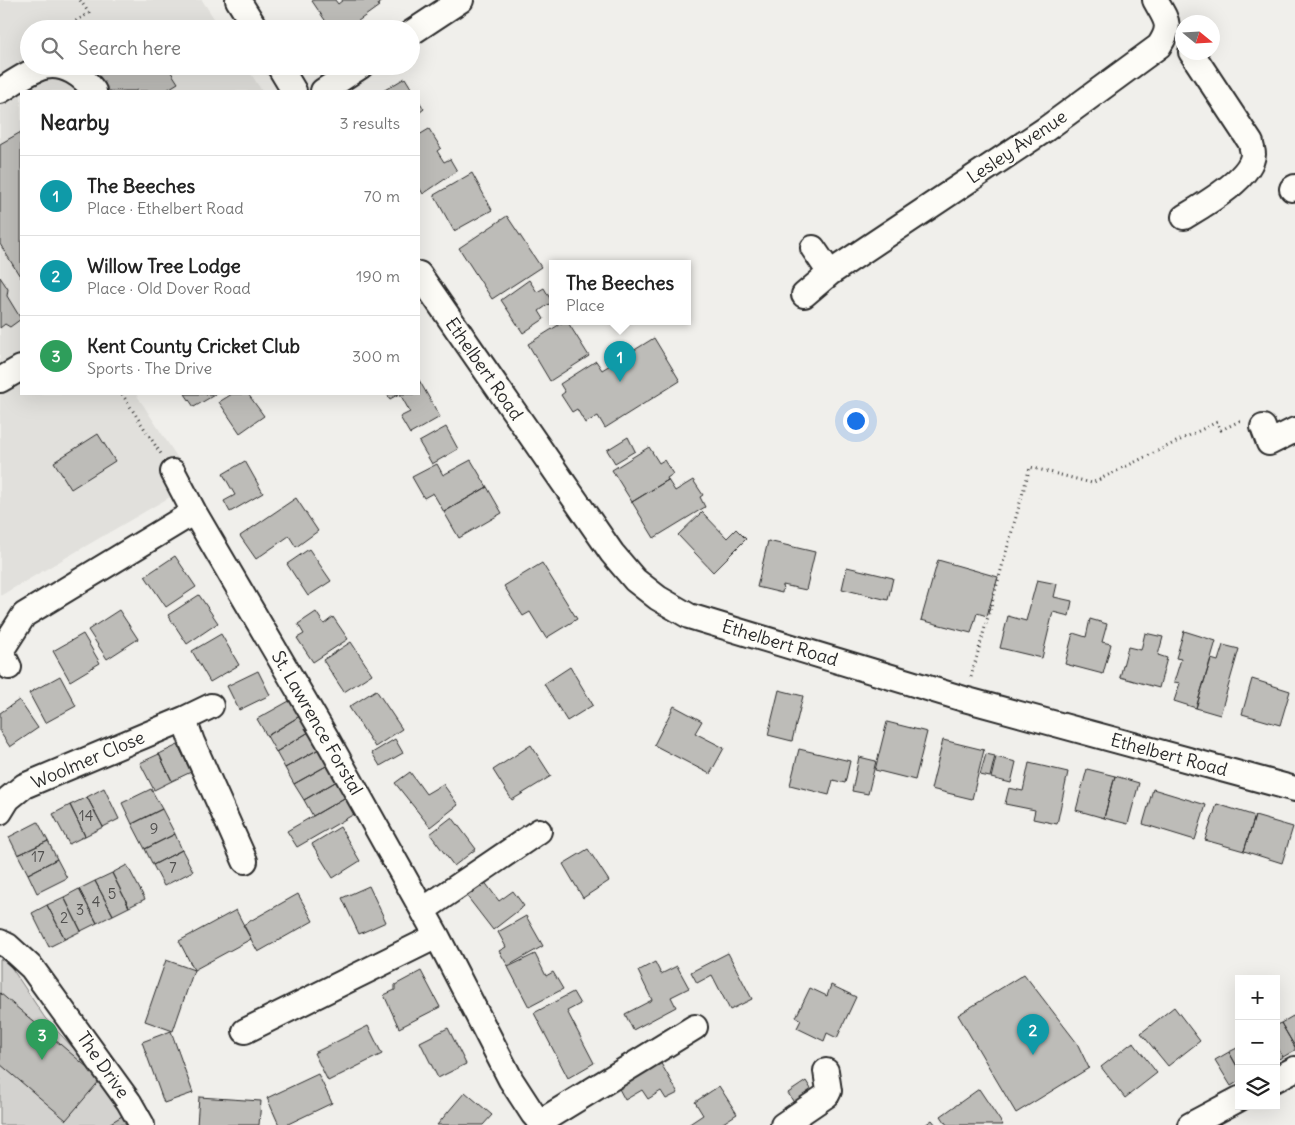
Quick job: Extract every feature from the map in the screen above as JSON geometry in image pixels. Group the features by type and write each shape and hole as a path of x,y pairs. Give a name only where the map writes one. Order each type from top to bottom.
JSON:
{"street":[{"path":"238,0 250,20"},
{"path":"420,27 461,0"},
{"name":"Lesley Avenue","path":"804,295 830,273 1046,129 1159,46 1175,38 1155,0"},
{"path":"1184,217 1225,192 1249,166 1253,155 1250,143 1195,60"},
{"path":"0,91 28,75"},
{"path":"80,75 93,90"},
{"path":"284,75 293,90"},
{"path":"325,90 348,75"},
{"path":"813,248 830,273"},
{"name":"Ethelbert Road","path":"420,275 612,553 635,580 658,598 689,616 964,699 1295,789"},
{"path":"0,380 20,369"},
{"path":"1263,428 1269,444 1295,430"},
{"name":"St. Lawrence Forstal","path":"173,472 194,512 323,731 438,936 511,1080 532,1114 542,1123"},
{"path":"9,667 1,651 24,615 194,512"},
{"name":"Woolmer Close","path":"0,812 8,799 24,786 211,706"},
{"path":"184,719 192,742 245,861"},
{"path":"423,910 539,831"},
{"path":"244,1031 438,936"},
{"name":"The Drive","path":"0,942 8,946 38,975 129,1102 142,1125"},
{"path":"542,1123 695,1027"},
{"path":"1280,1077 1295,1069"},
{"path":"783,1125 827,1095 829,1091 826,1071"},
{"path":"1190,1125 1235,1101"}],"path":[{"path":"77,20 88,13 80,0"},
{"path":"123,395 173,472"},
{"path":"964,699 1030,467 1092,483 1217,422 1222,430 1252,414 1263,428"}],"shaded area":[{"path":"0,0 202,0 215,20 20,20 20,75 252,75 261,90 20,90 20,395 137,395 179,460 159,471 170,497 0,596"},
{"path":"0,959 7,961 45,1018 125,1103 137,1125 0,1125"}],"building":[{"path":"335,0 338,4 343,0 383,0 378,4 379,6 360,20 325,20 312,1"},
{"path":"96,75 173,75 178,83 167,90 107,90"},
{"path":"405,78 412,90 385,90"},
{"path":"420,103 424,109 420,112"},
{"path":"429,129 441,148 437,151 444,162 450,159 457,171 423,194 420,189 420,134"},
{"path":"20,133 20,276 0,244 0,144"},
{"path":"472,173 492,210 454,231 434,195"},
{"path":"507,216 541,267 492,299 459,248"},
{"path":"0,277 8,289 7,296 20,320 10,327 5,324 0,328"},
{"path":"529,280 537,292 544,288 549,297 549,304 539,311 544,319 523,333 501,300"},
{"path":"559,325 570,325 589,356 550,381 528,344"},
{"path":"654,338 680,381 605,428 598,416 585,423 577,409 572,412 561,395 565,392 560,384 596,361 602,370"},
{"path":"420,382 440,417 410,434 400,417 410,412 401,395 420,395"},
{"path":"186,395 214,395 194,407"},
{"path":"230,395 249,395 264,416 240,433 219,402"},
{"path":"388,395 397,395 390,399"},
{"path":"446,427 458,449 432,464 419,442"},
{"path":"98,434 115,461 71,489 54,462"},
{"path":"628,437 635,451 615,463 607,450"},
{"path":"649,447 659,463 664,460 673,474 667,478 668,480 632,502 612,470"},
{"path":"471,460 487,487 444,512 433,493 424,498 412,477 437,464 443,475"},
{"path":"245,461 263,493 230,512 224,501 235,495 223,474"},
{"path":"668,480 675,491 693,480 703,495 700,497 705,507 654,538 632,502"},
{"path":"487,487 502,513 459,538 444,512"},
{"path":"296,498 318,531 296,547 289,536 256,559 240,536"},
{"path":"702,512 727,538 736,529 746,539 713,572 678,535"},
{"path":"768,541 815,552 806,590 783,585 782,593 757,587"},
{"path":"309,549 331,581 308,596 287,564"},
{"path":"175,556 196,587 166,607 145,576"},
{"path":"938,560 998,577 987,616 977,613 971,633 921,620"},
{"path":"542,563 577,619 546,638 530,612 523,616 504,586"},
{"path":"847,567 893,578 888,600 842,589"},
{"path":"1037,580 1057,584 1054,597 1072,601 1069,616 1053,612 1042,658 1000,648 1008,616 1026,621"},
{"path":"199,595 218,623 187,644 168,615"},
{"path":"119,610 138,639 107,659 88,630"},
{"path":"316,612 324,624 333,617 348,639 313,662 297,638 304,634 298,624"},
{"path":"1090,619 1107,624 1102,642 1111,644 1103,674 1065,664 1073,633 1086,637"},
{"path":"1184,631 1216,641 1196,708 1174,701 1180,683 1174,682 1181,659 1176,658"},
{"path":"1145,633 1163,637 1158,655 1167,658 1159,688 1120,677 1128,647 1141,650"},
{"path":"83,634 100,663 70,681 53,651"},
{"path":"221,634 239,665 210,682 192,651"},
{"path":"351,642 372,674 344,692 323,660"},
{"path":"1223,645 1239,649 1220,715 1196,708 1211,659 1218,661"},
{"path":"570,667 593,705 567,721 544,684"},
{"path":"258,671 270,695 239,710 227,686"},
{"path":"60,676 76,706 45,723 29,693"},
{"path":"1252,679 1290,691 1280,725 1242,714"},
{"path":"376,690 402,729 375,747 349,707"},
{"path":"779,690 803,696 792,741 768,735"},
{"path":"19,700 38,728 10,747 0,732 0,713"},
{"path":"291,700 300,716 267,736 257,719"},
{"path":"674,706 702,721 695,733 724,748 710,774 654,745"},
{"path":"300,716 309,732 276,752 267,736"},
{"path":"887,722 927,732 915,780 875,770"},
{"path":"309,732 319,749 285,768 276,752"},
{"path":"395,739 403,753 380,766 372,753"},
{"path":"943,740 984,750 972,799 931,789"},
{"path":"178,745 191,772 172,781 159,754"},
{"path":"531,745 551,776 512,800 493,770"},
{"path":"319,749 328,765 294,784 285,768"},
{"path":"799,749 850,761 845,783 833,780 829,795 790,785"},
{"path":"159,754 172,781 154,790 140,763"},
{"path":"986,754 995,756 990,777 980,775"},
{"path":"859,757 876,761 868,794 852,791"},
{"path":"996,757 1016,762 1011,783 991,778"},
{"path":"1029,763 1068,772 1057,824 1033,819 1035,810 1005,804 1009,788 1023,791"},
{"path":"328,765 337,781 304,800 294,784"},
{"path":"1087,769 1115,776 1104,818 1076,810"},
{"path":"410,772 426,794 443,784 458,805 430,827 395,783"},
{"path":"1115,776 1139,783 1128,824 1104,818"},
{"path":"337,781 346,797 313,816 304,800"},
{"path":"104,788 119,819 103,827 87,797"},
{"path":"151,789 162,809 132,824 122,803"},
{"path":"1153,789 1206,805 1195,840 1143,824"},
{"path":"87,797 103,827 85,836 70,805"},
{"path":"346,797 356,813 297,847 287,831"},
{"path":"1217,804 1255,816 1244,851 1205,840"},
{"path":"70,805 85,836 69,844 53,814"},
{"path":"162,809 175,834 145,849 132,824"},
{"path":"1255,816 1293,827 1282,863 1244,851"},
{"path":"452,817 476,849 454,866 430,834"},
{"path":"38,822 48,841 18,855 9,837"},
{"path":"340,827 360,861 333,878 312,844"},
{"path":"175,834 182,850 153,865 145,849"},
{"path":"48,841 57,859 28,874 18,855"},
{"path":"588,849 609,881 583,898 563,864"},
{"path":"182,850 193,871 164,886 153,865"},
{"path":"57,859 67,878 37,893 28,874"},
{"path":"127,865 145,899 129,907 112,873"},
{"path":"112,873 129,907 113,915 95,881"},
{"path":"95,881 113,915 97,923 79,889"},
{"path":"484,881 499,901 513,891 524,906 493,930 466,895"},
{"path":"369,886 386,922 359,934 342,898"},
{"path":"79,889 97,923 81,931 64,897"},
{"path":"298,894 313,921 258,952 243,925"},
{"path":"64,897 81,931 65,939 47,905"},
{"path":"47,905 65,939 49,947 32,913"},
{"path":"236,910 251,939 194,970 179,941"},
{"path":"526,916 543,946 508,966 499,951 506,947 498,932"},
{"path":"728,953 752,999 730,1010 712,975 697,983 691,972"},
{"path":"535,954 546,976 553,972 563,989 529,1007 508,967"},
{"path":"166,960 194,970 173,1031 145,1021"},
{"path":"655,962 661,974 677,966 689,988 671,997 676,1007 633,1030 625,1014 652,1000 638,971"},
{"path":"421,971 440,1007 399,1028 384,995 395,990 395,985"},
{"path":"1024,974 1077,1043 1089,1068 1016,1113 958,1015"},
{"path":"831,985 856,997 837,1038 827,1033 824,1041 797,1028 801,1020 796,1017 810,988 827,996"},
{"path":"573,992 580,1004 567,1011 594,1063 568,1078 534,1013"},
{"path":"0,993 101,1079 66,1120 0,1064"},
{"path":"1174,1007 1200,1041 1168,1066 1141,1033"},
{"path":"1293,1016 1295,1019 1295,1047 1281,1023"},
{"path":"1280,1023 1295,1047 1295,1050 1283,1057 1280,1052"},
{"path":"368,1026 382,1054 328,1081 314,1053"},
{"path":"448,1028 466,1064 438,1078 420,1042"},
{"path":"171,1031 193,1093 164,1103 142,1042"},
{"path":"1133,1042 1157,1073 1125,1098 1101,1067"},
{"path":"1235,1049 1235,1063 1229,1052"},
{"path":"1229,1052 1235,1063 1235,1084 1231,1086 1215,1060"},
{"path":"659,1060 678,1093 666,1099 661,1091 648,1099 642,1090 625,1100 617,1085"},
{"path":"318,1074 332,1103 286,1125 279,1125 267,1098"},
{"path":"806,1081 816,1097 798,1109 788,1093"},
{"path":"719,1086 737,1114 720,1125 688,1125 703,1115 695,1102"},
{"path":"979,1089 1003,1125 947,1125 941,1116"},
{"path":"465,1092 492,1115 483,1125 437,1125"},
{"path":"199,1097 261,1101 259,1125 197,1125"},
{"path":"127,1113 134,1125 107,1125"},
{"path":"932,1120 936,1125 925,1125"}],"place":[{"name":"The Beeches","path":"620,382"},
{"name":"Willow Tree Lodge","path":"1033,1055"},
{"name":"Kent County Cricket Club","path":"42,1060"}]}
